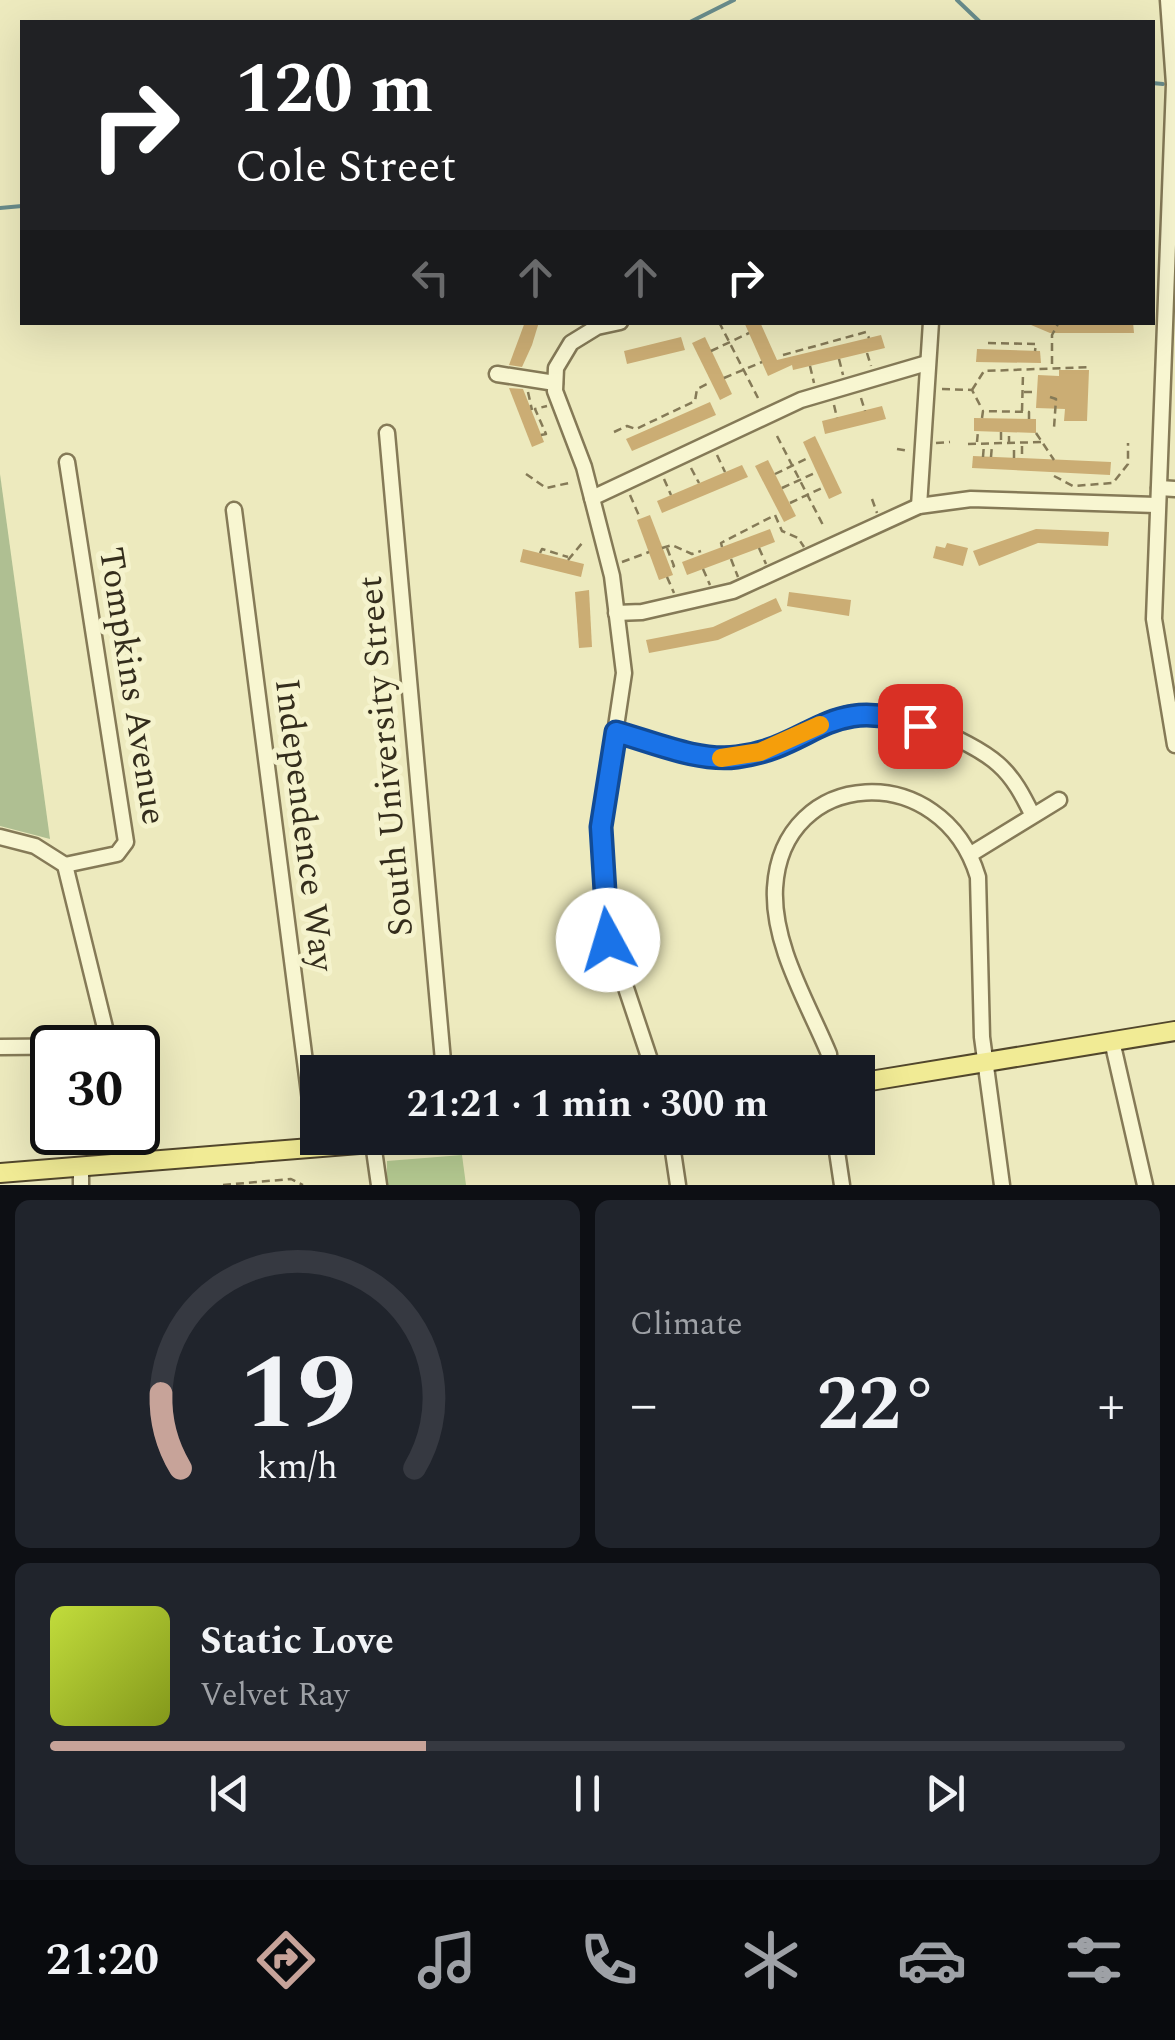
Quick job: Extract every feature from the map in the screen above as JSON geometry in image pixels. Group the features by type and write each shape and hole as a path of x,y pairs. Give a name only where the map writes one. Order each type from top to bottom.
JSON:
{"main road":[{"path":"875,1080 1175,1030"},
{"path":"0,1173 81,1175 137,1162 300,1147"}],"street":[{"path":"1168,0 1174,84 1159,296 1154,637 1175,745"},
{"path":"610,325 586,332 571,343 556,368 555,383 592,498 612,577 624,673 601,827 605,925 648,1055"},
{"path":"919,506 926,448 931,325"},
{"path":"592,498 800,400 927,362"},
{"path":"496,374 555,383"},
{"name":"South University Street","path":"386,434 442,1055"},
{"name":"Tompkins Avenue","path":"65,865 117,854 126,842 67,462"},
{"path":"1158,488 1175,489"},
{"path":"616,612 642,612 733,592 919,506 971,499 1156,505"},
{"name":"Independence Way","path":"234,510 304,1055"},
{"path":"616,732 704,756 731,758 760,752 845,715 884,714 986,754 1012,778 1032,814"},
{"path":"830,1055 786,953 777,918 778,868 789,842 808,819 832,802 859,793 886,791 929,807 971,854 980,886 986,1062 1002,1185"},
{"path":"971,854 1060,800"},
{"path":"0,837 35,846 65,865 105,1025"},
{"path":"1112,1041 1144,1185"},
{"path":"0,1046 30,1046"},
{"path":"135,1155 137,1162"},
{"path":"374,1155 378,1185"},
{"path":"674,1155 678,1185"},
{"path":"838,1155 842,1185"}],"path":[{"path":"720,325 758,398"},
{"path":"1052,366 1052,346 1059,325"},
{"path":"783,355 866,332 868,338"},
{"path":"711,351 749,333"},
{"path":"988,343 1004,347 1052,346"},
{"path":"867,352 872,368"},
{"path":"839,360 844,376"},
{"path":"724,378 762,362"},
{"path":"810,366 814,385"},
{"path":"972,390 984,371 1091,367"},
{"path":"1022,412 1023,371"},
{"path":"614,432 627,426 636,430 694,401 697,388 711,382"},
{"path":"936,388 972,390"},
{"path":"524,390 546,434 542,435"},
{"path":"972,390 982,418"},
{"path":"859,392 864,411"},
{"path":"1022,392 1037,392"},
{"path":"1050,397 1056,399 1054,428"},
{"path":"832,400 837,418"},
{"path":"534,412 548,405"},
{"path":"982,411 1029,412 1030,419"},
{"path":"978,431 978,444"},
{"path":"1000,432 1001,445"},
{"path":"1008,432 1014,458"},
{"path":"1036,433 1054,460"},
{"path":"777,436 824,527"},
{"path":"897,449 950,442"},
{"path":"968,444 1022,446 1042,442"},
{"path":"1054,476 1073,486 1114,483 1128,464 1128,443"},
{"path":"983,457 984,444"},
{"path":"991,457 992,444"},
{"path":"1022,446 1022,458"},
{"path":"717,456 725,472"},
{"path":"774,474 810,457"},
{"path":"691,468 699,483"},
{"path":"782,488 817,472"},
{"path":"526,474 546,488 570,484"},
{"path":"664,479 671,495"},
{"path":"790,504 824,487"},
{"path":"630,494 640,518"},
{"path":"722,548 721,543 775,515 782,531 798,538 804,548"},
{"path":"540,554 542,549 568,558 583,542"},
{"path":"670,569 674,566 665,547 692,554 701,551"},
{"path":"759,548 766,566"},
{"path":"621,562 649,552"},
{"path":"731,559 738,578"},
{"path":"703,569 710,586"},
{"path":"667,577 674,595"},
{"path":"223,1185 290,1179 303,1185"}],"green space":[{"path":"0,474 50,839 0,826"},
{"path":"462,1155 466,1185 387,1185 387,1161"}],"building":[{"path":"524,325 538,325 522,367 509,365"},
{"path":"745,325 761,325 777,360 881,335 885,348 793,370 792,365 768,376"},
{"path":"1031,325 1133,325 1134,333 1050,333"},
{"path":"681,337 685,350 627,364 624,351"},
{"path":"705,337 732,394 720,400 692,343"},
{"path":"977,349 1040,351 1041,363 976,362"},
{"path":"1059,370 1089,370 1087,421 1064,421 1065,409 1036,408 1038,375 1059,376"},
{"path":"509,388 523,389 544,442 532,447"},
{"path":"710,402 716,415 632,451 626,439"},
{"path":"882,406 886,419 825,434 822,421"},
{"path":"974,418 1036,419 1036,433 974,431"},
{"path":"815,436 842,493 829,499 803,442"},
{"path":"973,456 1111,462 1110,475 972,468"},
{"path":"768,460 796,516 784,522 755,466"},
{"path":"742,465 748,477 662,513 657,501"},
{"path":"650,515 673,575 659,580 637,520"},
{"path":"770,529 775,542 687,575 682,562"},
{"path":"1036,529 1109,532 1108,546 1038,543 979,566 973,551"},
{"path":"947,543 968,548 963,566 933,558 936,546 945,548"},
{"path":"523,549 584,564 581,577 520,562"},
{"path":"589,590 592,647 579,648 575,592"},
{"path":"789,592 851,600 849,616 787,606"},
{"path":"776,598 782,611 718,640 649,653 646,640 713,627"}],"waterway":[{"path":"694,20 734,0"},
{"path":"957,0 978,20"},
{"path":"1155,83 1163,84"},
{"path":"0,208 20,206"}],"slow traffic":[{"path":"721,758 760,752 820,725"}],"route":[{"path":"608,940 601,827 616,732 704,756 731,758 760,752 853,713 884,714 920,726"}]}
